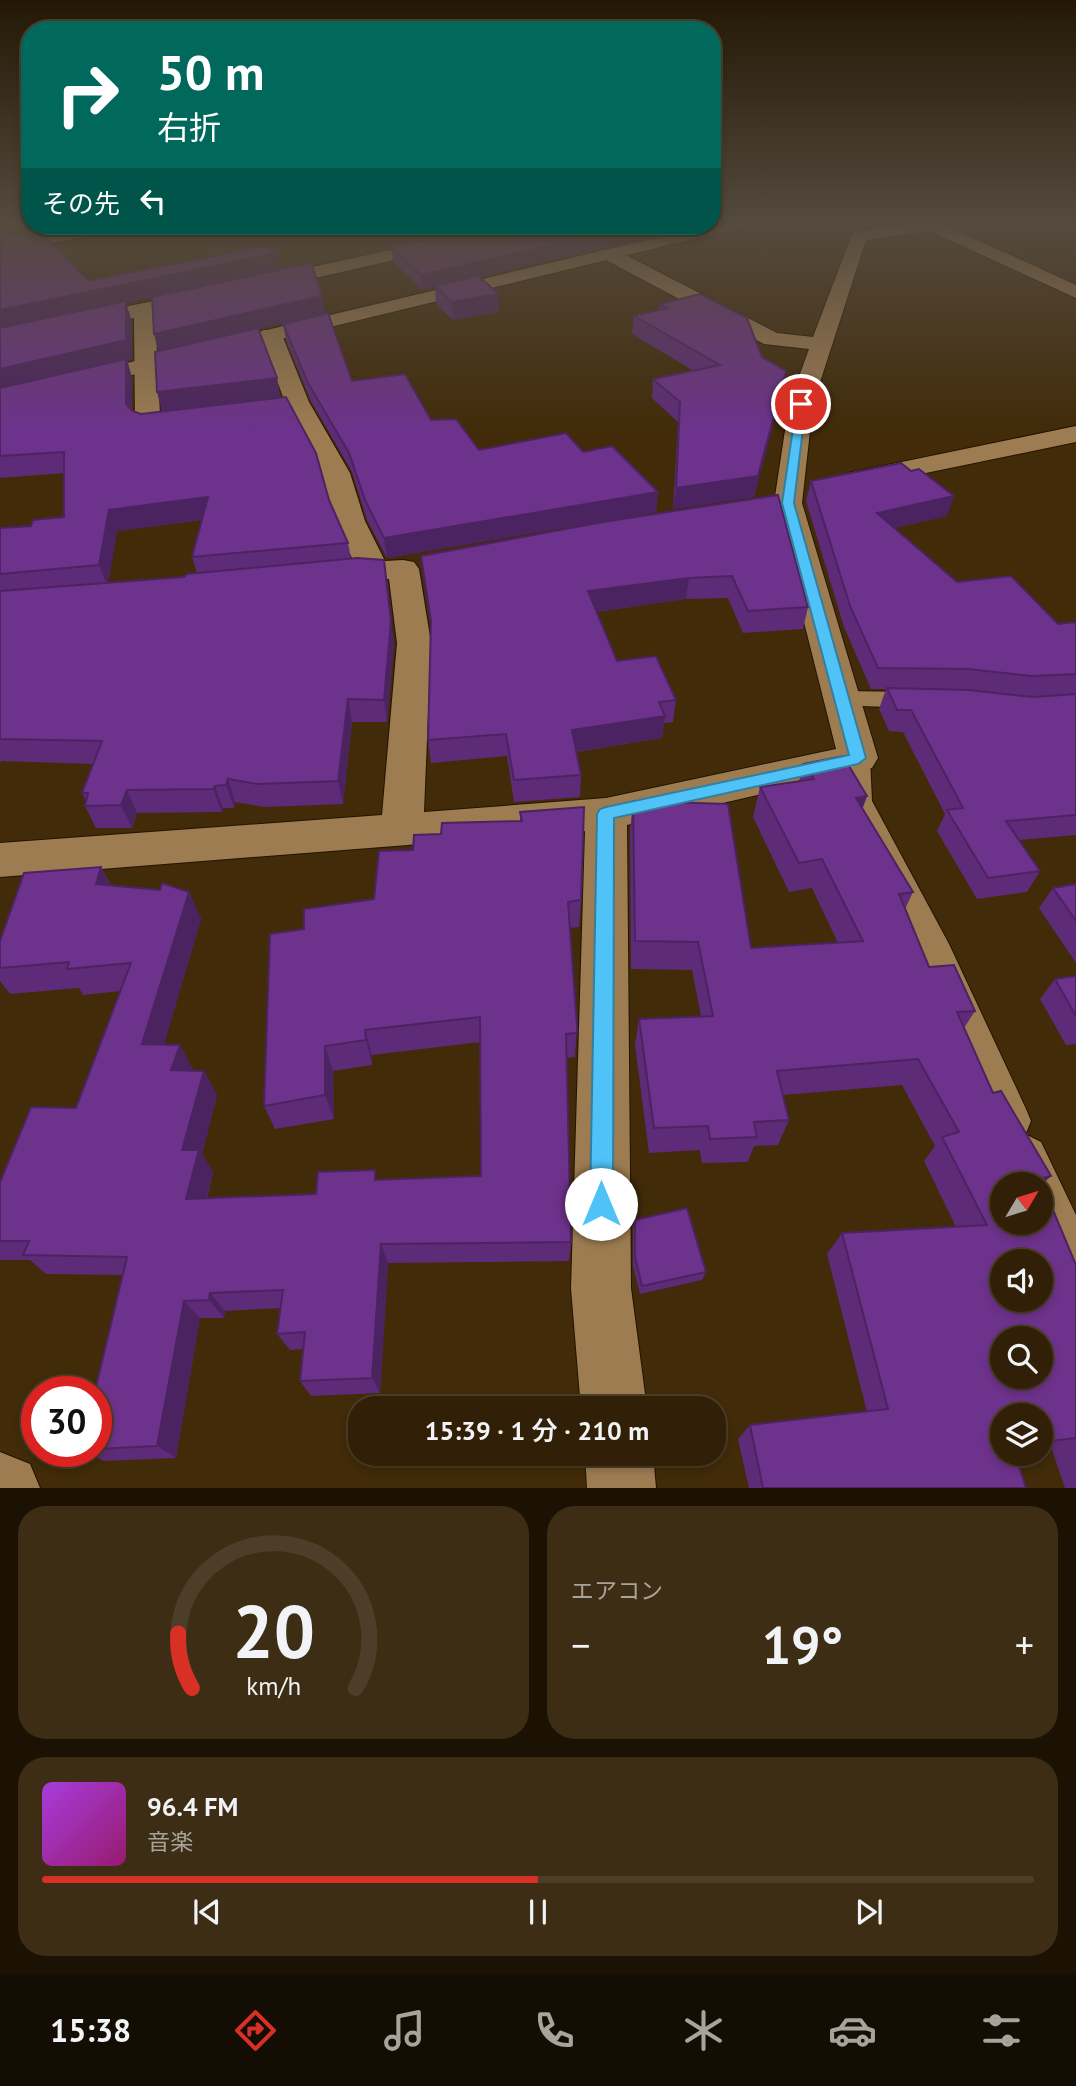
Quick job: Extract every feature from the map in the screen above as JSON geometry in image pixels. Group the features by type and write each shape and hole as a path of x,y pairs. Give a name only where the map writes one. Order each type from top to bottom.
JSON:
{"street":[{"path":"0,400 453,291"},
{"path":"681,291 772,339 821,344"},
{"path":"2,865 402,829 606,814 858,758 842,699 798,495 801,404 839,291"},
{"path":"0,339 220,293"},
{"path":"144,309 148,424 217,415"},
{"path":"271,335 285,407 336,473 351,521 388,569 414,643 402,829"},
{"path":"798,495 1076,434"},
{"path":"606,814 600,1288 612,1396"},
{"path":"620,1466 622,1488"},
{"path":"0,1486 6,1488"}],"lane":[{"path":"842,699 934,700"},
{"path":"858,758 859,800 938,953 1076,1257"}],"building":[{"path":"0,291 90,291 0,310"},
{"path":"178,291 320,291 322,296 154,334 152,297"},
{"path":"441,291 496,291 499,294 452,302"},
{"path":"700,294 747,318 762,357 786,371 758,476 676,488 680,402 653,379 720,365 634,316 667,308 660,304"},
{"path":"126,301 126,340 0,369 0,328"},
{"path":"328,313 352,381 405,374 431,420 456,419 479,450 566,433 583,452 612,446 658,492 384,538 365,500 349,453 308,383 283,324"},
{"path":"258,328 277,378 157,392 155,352"},
{"path":"126,359 126,404 132,411 141,414 286,397 316,453 329,500 348,543 192,557 208,497 109,510 99,565 0,574 0,528 31,526 33,520 64,517 64,452 0,456 0,388"},
{"path":"901,463 911,471 919,469 954,496 877,513 957,582 1011,576 1058,624 1076,622 1076,674 1032,676 968,669 878,668 850,606 811,481"},
{"path":"778,495 808,607 748,611 732,576 689,578 588,591 617,661 656,656 676,700 659,702 665,716 572,730 581,775 514,780 506,734 428,740 431,621 421,556 603,522"},
{"path":"357,558 384,560 391,621 384,700 348,699 338,781 257,784 228,779 226,785 215,786 213,789 127,790 121,805 85,806 88,793 82,793 102,741 0,739 0,591 184,577 187,574"},
{"path":"887,688 968,690 1033,697 1076,694 1076,815 1006,821 1040,871 988,878 947,810 963,808 911,710 897,710"},
{"path":"843,756 867,796 856,798 913,892 899,894 929,967 954,965 975,1011 957,1012 993,1093 1001,1091 1049,1172 990,1172 990,1236 1054,1236 1054,1212 1076,1265 1076,1438 1053,1441 1053,1403 990,1403 990,1466 1019,1466 1026,1488 763,1488 750,1425 888,1409 842,1233 987,1225 942,1137 959,1132 918,1059 777,1071 789,1120 754,1122 757,1137 710,1139 708,1126 654,1128 639,1019 713,1016 698,942 635,941 633,801 728,804 751,948 863,941 822,859 799,863 760,787 814,779 804,764"},
{"path":"584,807 581,900 568,902 577,1026 577,1033 566,1034 571,1242 381,1244 372,1378 300,1381 305,1332 277,1334 283,1290 210,1293 209,1300 184,1301 157,1446 112,1448 112,1376 99,1376 127,1257 23,1255 29,1241 0,1241 0,1182 31,1107 76,1108 131,963 67,969 69,962 0,968 0,941 24,873 101,867 96,884 160,890 162,883 189,892 142,1044 180,1045 171,1070 204,1071 182,1150 199,1150 186,1199 316,1194 318,1172 375,1170 375,1180 481,1176 480,1017 365,1030 366,1040 325,1046 325,1095 264,1106 270,934 304,929 304,909 374,899 379,851 413,850 414,835 441,834 442,823 522,821 520,812"},
{"path":"1076,884 1076,921 1053,888"},
{"path":"1076,976 1076,1016 1055,979"},
{"path":"687,1208 706,1272 642,1286 635,1257 635,1220"}],"route":[{"path":"601,1204 606,814 858,758 788,503 801,404"}]}
